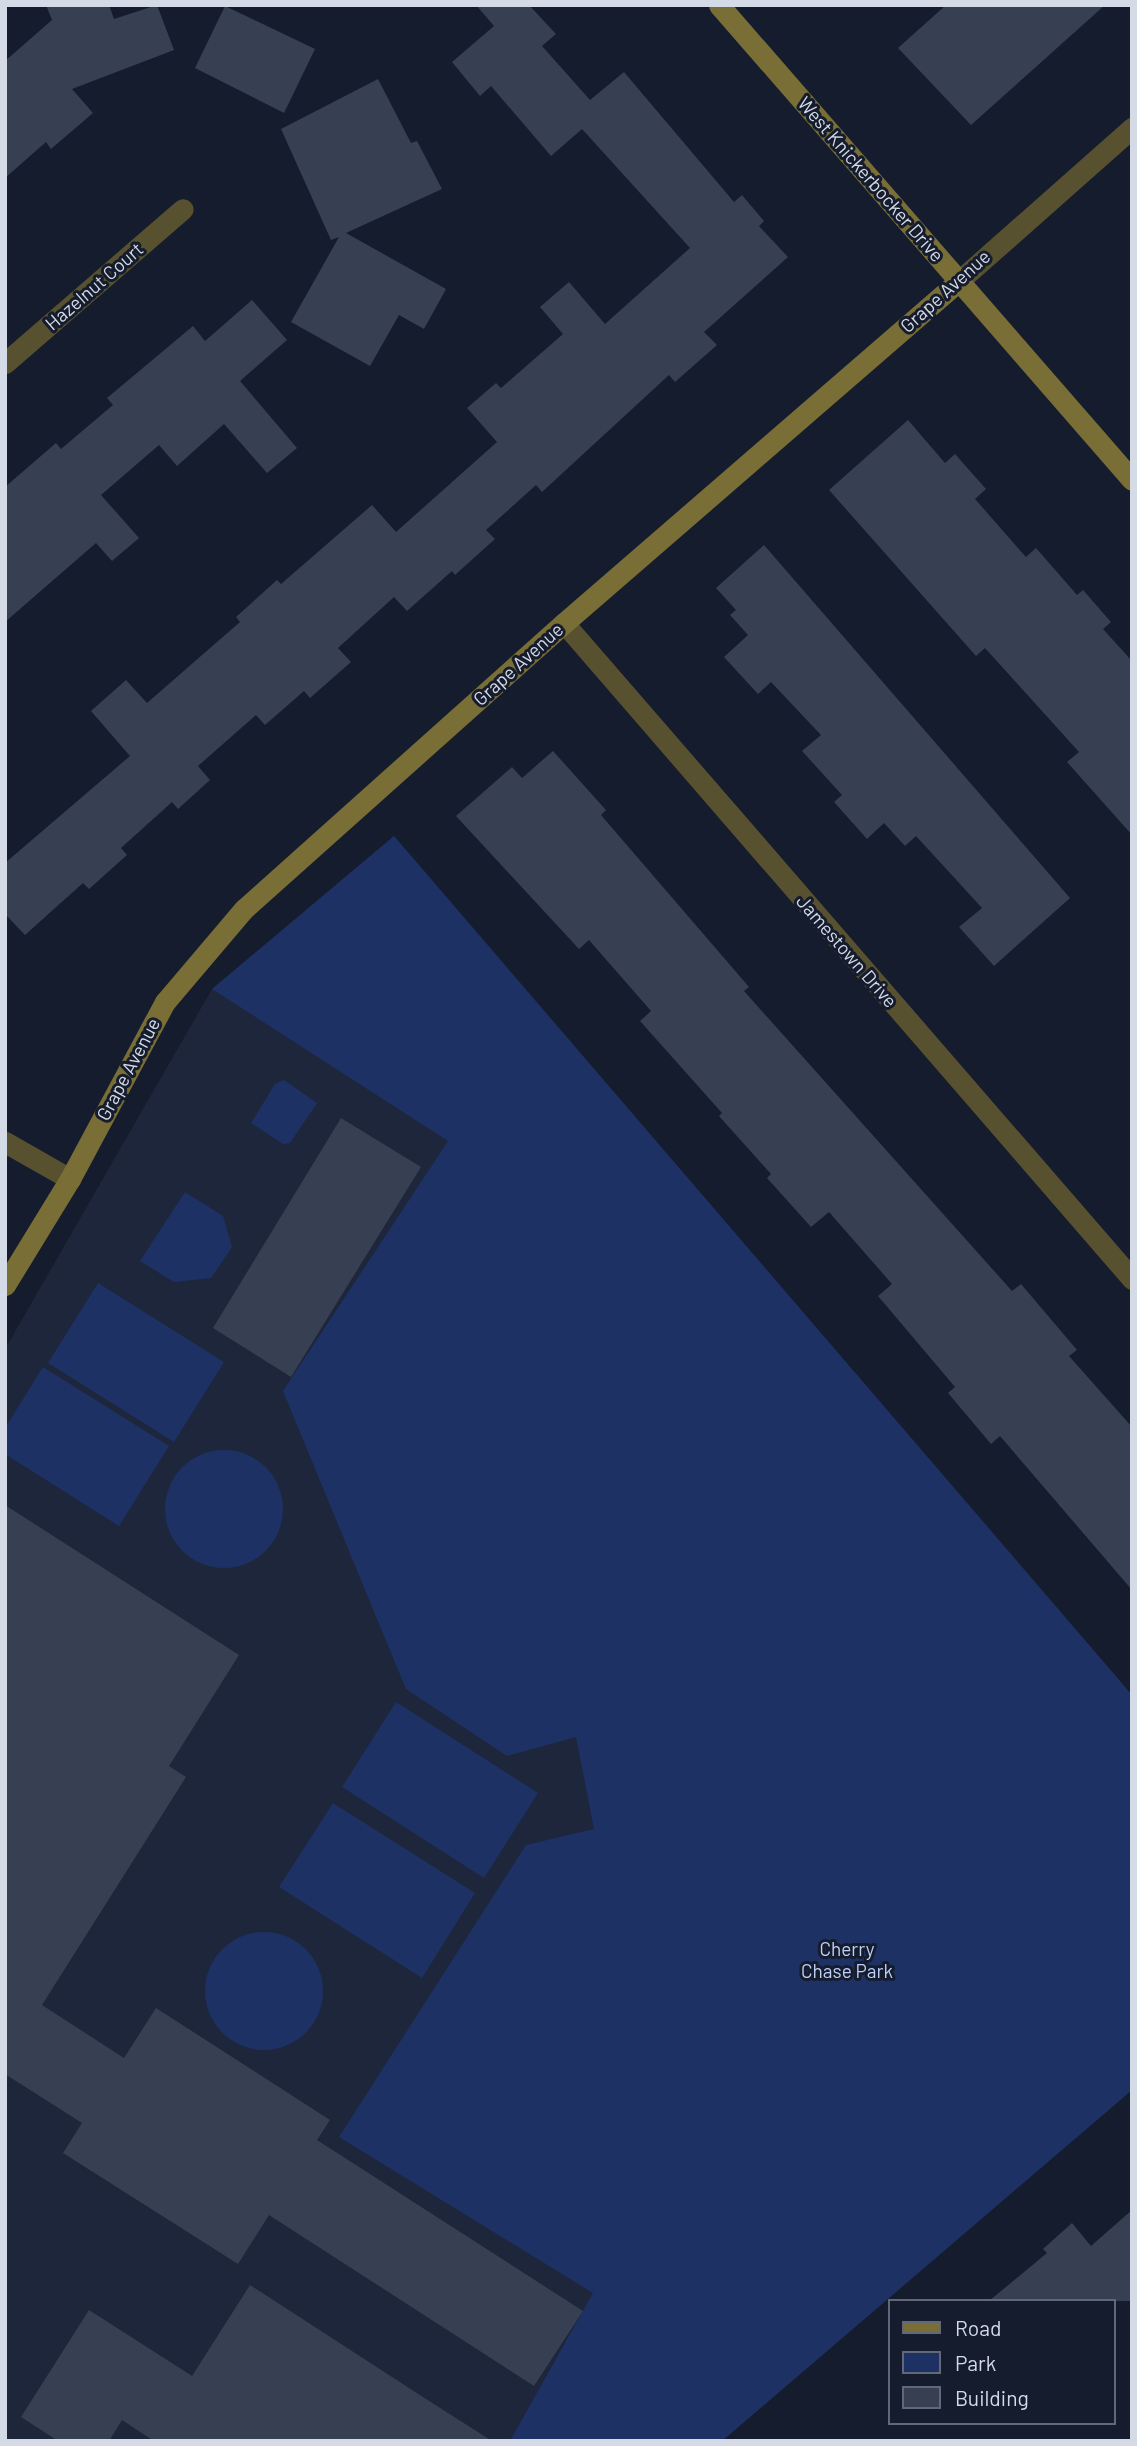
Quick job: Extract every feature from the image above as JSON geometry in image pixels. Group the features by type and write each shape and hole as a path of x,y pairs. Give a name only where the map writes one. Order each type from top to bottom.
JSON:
{"street":[{"name":"West Knickerbocker Drive","path":"719,5 1132,480"},
{"name":"Grape Avenue","path":"5,1285 70,1179 164,1002 244,909 564,623 1132,128"},
{"name":"Hazelnut Court","path":"5,363 183,209"},
{"name":"Jamestown Drive","path":"564,623 1132,1279"},
{"path":"5,1142 70,1179"}],"shaded area":[{"path":"394,836 1132,1695 1132,2090 722,2441 5,2441 5,1349 212,989"}],"green space":[{"name":"Cherry Chase Park","path":"394,836 1132,1695 1132,2090 722,2441 510,2441 593,2293 339,2137 526,1845 594,1829 576,1737 507,1756 406,1689 283,1391 448,1141 212,989"},
{"path":"284,1080 317,1103 290,1143 283,1144 251,1123 275,1084"},
{"path":"185,1192 223,1216 232,1247 211,1278 174,1282 140,1261"},
{"path":"98,1283 224,1362 174,1442 48,1363"},
{"path":"43,1367 169,1446 119,1526 5,1454 5,1428"},
{"path":"224,1450 247,1454 266,1467 279,1486 283,1509 279,1532 266,1551 247,1564 224,1568 201,1564 182,1551 169,1532 165,1509 169,1486 182,1467 201,1454"},
{"path":"396,1702 538,1793 484,1878 342,1787"},
{"path":"333,1803 475,1893 422,1978 279,1887"},
{"path":"264,1932 287,1936 306,1949 319,1968 323,1991 319,2014 306,2033 287,2046 264,2050 241,2046 222,2033 209,2014 205,1991 209,1968 222,1949 241,1936"}],"building":[{"path":"46,5 109,5 114,19 157,5 174,50 72,89 93,113 51,149 46,142 5,178 5,61 52,20"},
{"path":"476,5 529,5 556,34 542,46 590,100 624,72 734,202 742,195 764,221 759,226 788,257 704,332 717,345 675,382 669,375 542,492 536,485 486,530 495,539 455,575 452,571 407,611 394,597 338,648 351,662 310,698 304,691 265,725 256,715 198,766 210,780 178,809 172,802 121,848 127,855 89,889 83,883 25,935 5,914 5,863 130,756 91,711 126,680 147,703 240,622 236,617 277,580 281,584 372,505 396,532 497,442 467,408 496,383 501,388 563,334 540,307 569,282 605,324 690,248 582,129 551,156 491,86 480,96 452,62 494,26"},
{"path":"946,5 1105,5 971,125 898,48"},
{"path":"225,6 315,49 284,113 195,68"},
{"path":"378,79 411,143 417,141 442,189 346,233 446,289 424,329 399,315 370,366 291,322 339,237 331,240 281,129"},
{"path":"252,300 287,340 240,381 297,448 267,473 224,424 177,466 159,445 101,495 139,538 112,561 96,543 5,622 5,487 56,443 61,449 113,405 107,398 193,326 205,341"},
{"path":"908,420 945,463 955,454 986,489 975,499 1026,557 1036,548 1077,595 1083,590 1111,622 1103,629 1132,661 1132,835 1067,762 1079,752 985,648 976,656 829,490"},
{"path":"764,545 1070,898 994,966 959,927 982,908 916,836 905,846 884,823 867,839 834,802 842,795 802,751 821,735 771,682 758,694 724,657 748,635 730,615 736,610 716,588"},
{"path":"553,751 606,810 601,815 749,987 744,991 1012,1291 1021,1284 1077,1350 1069,1356 1132,1427 1132,1590 1000,1436 991,1444 948,1393 955,1387 878,1296 892,1284 829,1212 811,1227 767,1178 771,1174 719,1116 722,1113 640,1021 651,1011 589,940 579,949 456,816 512,767 522,778"},
{"path":"341,1118 421,1167 291,1377 213,1328"},
{"path":"5,1505 239,1655 169,1766 186,1777 42,2005 124,2058 156,2008 330,2120 317,2140 583,2311 534,2386 269,2215 238,2264 63,2153 82,2123 5,2074"},
{"path":"1132,2210 1132,2301 991,2299 1047,2253 1043,2249 1072,2223 1091,2246"},
{"path":"250,2285 492,2441 154,2441 122,2420 109,2441 58,2441 21,2417 89,2310 192,2376"}]}
